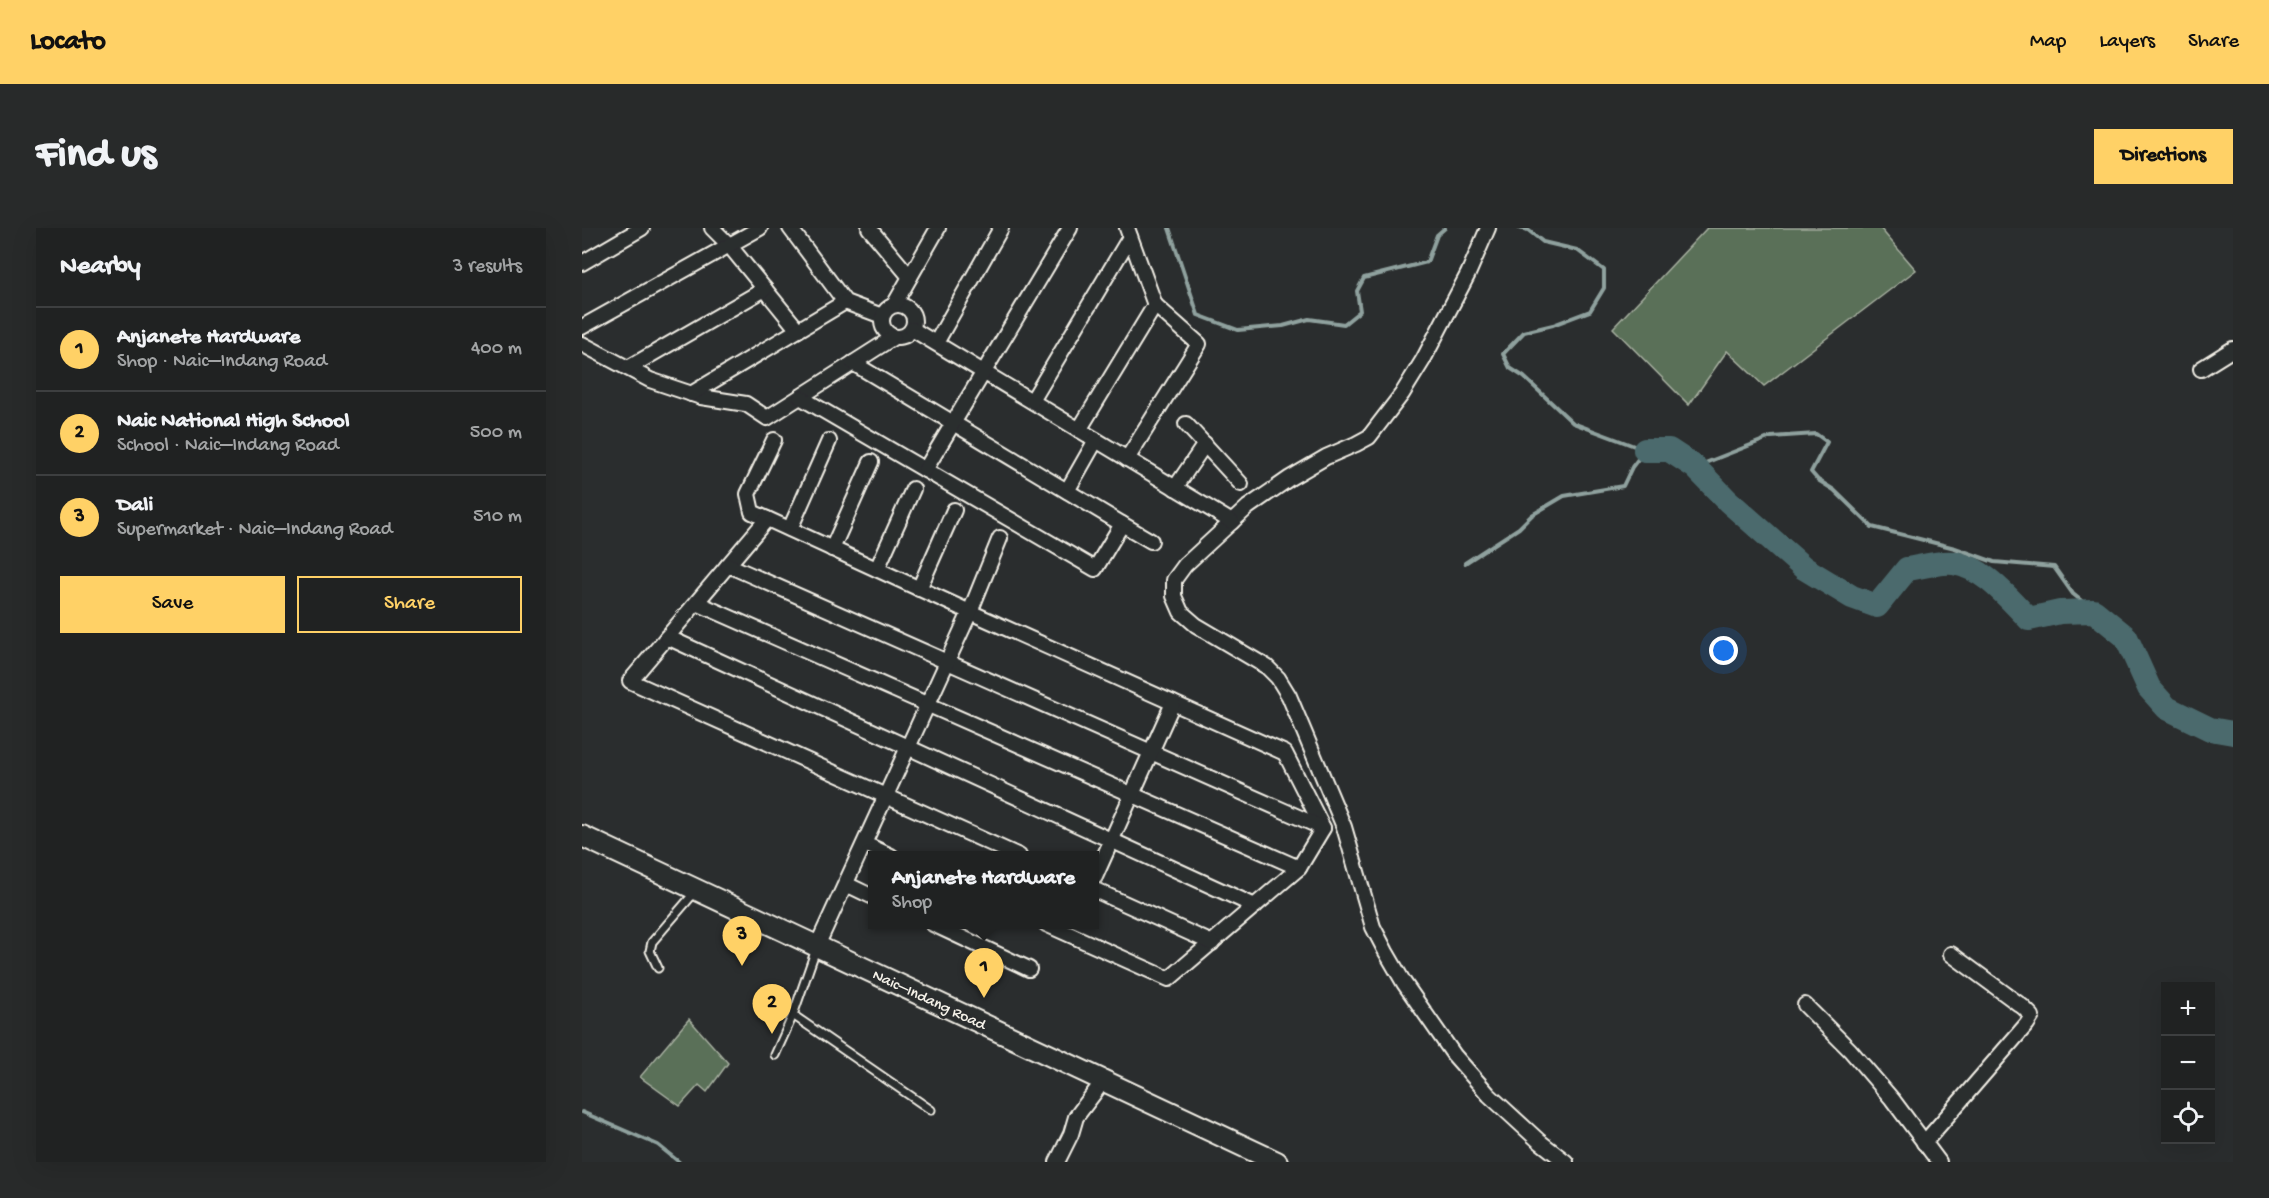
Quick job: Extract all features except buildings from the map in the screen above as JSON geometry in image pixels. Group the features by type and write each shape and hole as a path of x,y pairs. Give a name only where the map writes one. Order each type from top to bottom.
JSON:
{"main road":[{"name":"Naic–Indang Road","path":"582,836 1277,1162"}],"street":[{"path":"582,262 642,228"},
{"path":"712,228 729,245 798,330"},
{"path":"582,327 760,228"},
{"path":"790,228 845,302 882,316"},
{"path":"869,228 910,277"},
{"path":"936,343 1002,228"},
{"path":"925,470 1070,228"},
{"path":"894,337 889,335 882,326 882,316 894,305 934,230"},
{"path":"1032,401 1129,232"},
{"path":"1127,459 1199,344 1155,305 1129,232"},
{"path":"1485,234 1468,274 1423,360 1402,394 1369,437 1326,457 1248,507 1185,565 1174,580 1174,596 1181,612 1196,625 1267,667 1278,678 1289,696 1344,827 1373,927 1404,983 1454,1055 1490,1095 1539,1141 1566,1162"},
{"path":"628,368 765,289"},
{"path":"691,394 845,302"},
{"path":"582,344 650,380 701,397 746,404 767,418 894,337 904,336 912,329 914,318 912,313 905,306 894,305"},
{"path":"1079,430 1155,305"},
{"path":"912,329 1232,522"},
{"path":"2201,369 2233,349"},
{"path":"853,363 1150,541"},
{"path":"800,397 1095,569 1122,524"},
{"path":"1186,424 1241,484"},
{"path":"774,440 748,494 752,512 1285,753 1323,828"},
{"path":"1067,491 1096,440"},
{"path":"790,529 829,441"},
{"path":"1175,488 1204,444"},
{"path":"832,549 871,462"},
{"path":"877,569 913,489"},
{"path":"920,589 954,510"},
{"path":"767,519 630,681 1010,851"},
{"path":"817,946 887,796 1000,538"},
{"path":"728,565 1323,828"},
{"path":"697,603 1299,868"},
{"path":"667,638 1255,906"},
{"path":"1099,868 1173,703"},
{"path":"1072,930 1169,979 1299,868 1323,828"},
{"path":"865,844 882,851"},
{"path":"846,884 868,895"},
{"path":"1099,892 1212,942"},
{"path":"944,929 1029,969"},
{"path":"1924,1143 2032,1016 1952,954"},
{"path":"1805,1005 1850,1050 1892,1099 1939,1162"},
{"path":"1057,1162 1071,1134 1076,1117 1104,1080"}],"lane":[{"path":"658,968 650,951 652,942 697,890"},
{"path":"775,1055 793,1016 817,946"},
{"path":"793,1016 931,1110"}],"green space":[{"path":"1707,228 1880,228 1916,270 1764,386 1727,351 1689,405 1613,328"},
{"path":"689,1019 728,1063 707,1092 699,1085 680,1106 640,1077"}],"waterway":[{"path":"1169,228 1198,315 1238,330 1283,326 1309,319 1344,324 1360,311 1357,291 1364,278 1427,262 1437,235 1445,228"},
{"path":"1465,563 1519,528 1532,515 1564,496 1623,486 1632,467 1645,450 1573,423 1524,377 1510,368 1503,354 1524,332 1553,325 1590,311 1604,288 1604,270 1577,250 1543,242 1528,230 1519,228"},
{"path":"1695,467 1771,437 1816,434 1827,442 1811,472 1818,480 1834,490 1872,527 1955,548 1994,562 2054,567 2073,594 2094,611"},
{"path":"1645,450 1669,450 1695,467 1728,501 1804,568 1852,597 1877,606 1907,569 1937,563 1954,563 1976,571 1986,578 2029,619 2060,612 2094,611 2126,637 2149,688 2167,708 2210,729 2233,733"},
{"path":"582,1112 658,1145 679,1162"}],"place":[{"name":"Dali","path":"742,966"},
{"name":"Anjanete Hardware","path":"984,998"},
{"name":"Naic National High School","path":"772,1034"}]}
